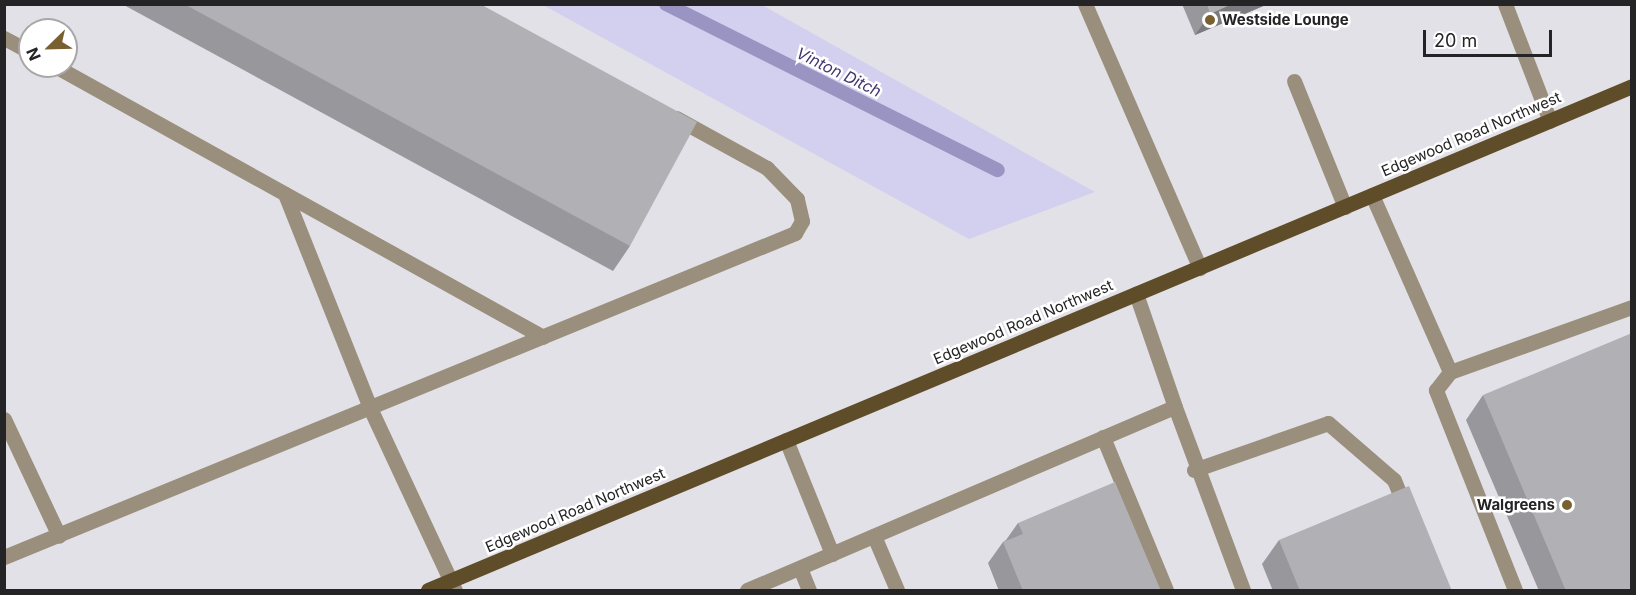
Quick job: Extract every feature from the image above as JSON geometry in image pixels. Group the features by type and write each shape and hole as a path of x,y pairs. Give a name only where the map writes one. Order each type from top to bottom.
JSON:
{"main road":[{"name":"Edgewood Road Northwest","path":"428,591 452,586 786,440 1632,87"}],"lane":[{"path":"1086,4 1200,268"},
{"path":"1505,4 1550,121"},
{"path":"4,38 18,46"},
{"path":"77,78 543,336"},
{"path":"1294,81 1345,207"},
{"path":"6,554 59,536 795,233 802,221 796,199 767,168 664,111"},
{"path":"285,194 370,408 452,586"},
{"path":"1372,195 1450,372"},
{"path":"1136,294 1194,470 1243,591"},
{"path":"1515,591 1436,390 1450,372 1632,307"},
{"path":"747,591 1175,407"},
{"path":"4,419 59,536"},
{"path":"1194,470 1328,423 1394,480 1413,524"},
{"path":"1103,437 1166,591"},
{"path":"786,440 832,554"},
{"path":"874,536 897,591"},
{"path":"800,568 809,591"}],"shaded area":[{"path":"543,5 762,5 1095,192 969,239"}],"building":[{"path":"184,4 480,4 697,122 630,246"},
{"path":"1207,4 1232,4 1210,14"},
{"name":"Walgreens","path":"1632,333 1632,591 1566,591 1483,395"},
{"path":"1115,482 1161,591 1023,591 1003,542 1023,534 1018,523"},
{"path":"1409,486 1452,591 1300,591 1279,540"}],"waterway":[{"name":"Vinton Ditch","path":"666,4 998,170"}],"place":[{"name":"Westside Lounge","path":"1210,20"},
{"name":"Walgreens","path":"1567,505"}]}
